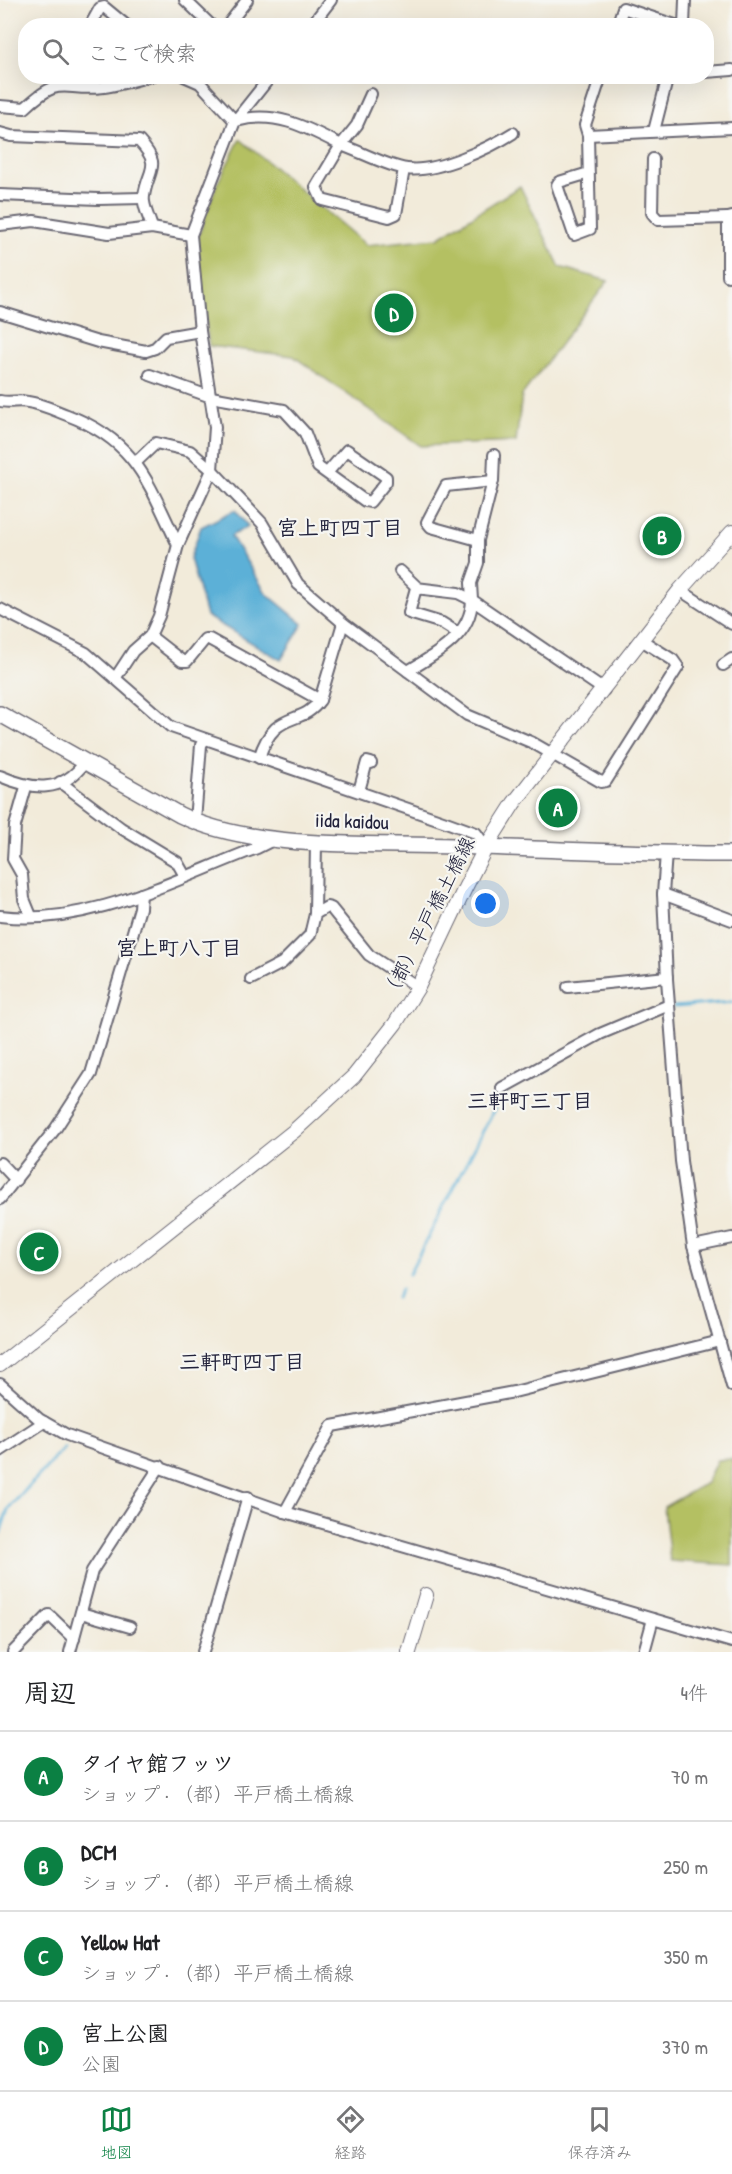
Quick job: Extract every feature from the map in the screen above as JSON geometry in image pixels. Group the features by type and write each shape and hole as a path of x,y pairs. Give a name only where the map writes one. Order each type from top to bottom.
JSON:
{"main road":[{"name":"iida kaidou","path":"0,714 159,804 195,821 242,834 316,841 732,854"}],"street":[{"path":"185,0 204,18"},
{"path":"233,18 247,0"},
{"path":"317,18 331,0"},
{"path":"684,18 685,0"},
{"path":"94,18 100,8 104,7 117,18"},
{"path":"620,18 623,8 654,18"},
{"path":"714,71 732,70"},
{"path":"0,106 25,108 44,90 61,85 103,87 116,84"},
{"path":"201,84 235,122"},
{"path":"116,677 133,651 150,636 168,587 178,545 212,470 215,427 200,330 191,235 235,122 265,84"},
{"path":"589,173 559,182 557,185 574,235 590,229 589,173 588,135 585,125 598,84"},
{"path":"654,131 666,84"},
{"path":"371,94 357,125 341,145 316,187 322,200 389,217 396,214 404,169"},
{"path":"235,122 255,116 296,123 341,145 404,169 420,170 492,146 513,134"},
{"path":"588,135 732,128"},
{"path":"0,133 11,136 139,141 153,162 153,172 143,198 152,228"},
{"path":"653,159 652,213 658,220 730,217 728,276"},
{"path":"0,195 98,200 143,198"},
{"path":"0,225 34,221 109,233 152,228 191,235"},
{"path":"0,312 98,342 146,351 155,348 166,337 200,330"},
{"path":"150,375 211,397 284,410 305,433 315,462 327,473 370,502 386,482 386,477 347,450 327,473"},
{"path":"0,401 28,402 80,419 117,441 136,462 178,545"},
{"path":"136,462 156,443 190,452 212,470 262,523 297,584 343,623 467,715 533,742 551,755 601,782 606,781 678,667 673,660 643,641"},
{"path":"408,671 451,645 471,611 471,584 478,563 478,540 493,481 494,455"},
{"path":"478,540 431,527 427,522 446,486 493,481"},
{"name":"（都）平戸橋土橋線","path":"0,1365 315,1114 372,1054 418,987 486,847 514,803 643,641 680,590 732,532"},
{"path":"400,571 419,589"},
{"path":"458,633 442,623 409,613 416,588 458,593 472,600 604,690"},
{"path":"680,590 732,624"},
{"path":"0,609 86,653 116,677 171,728 476,833 486,847"},
{"path":"260,758 267,737 275,727 313,708 320,700 343,623"},
{"path":"150,636 183,661 187,661 205,639 209,639 320,700"},
{"path":"195,821 201,745 204,740"},
{"path":"0,776 26,787 60,782 75,776 85,762"},
{"path":"359,791 367,762 371,763"},
{"path":"60,782 121,828 177,862 185,876"},
{"path":"26,787 15,826 13,860 22,875 24,899 31,916"},
{"path":"0,916 31,916 88,909 141,894 257,848 275,838"},
{"path":"251,979 282,963 310,935 315,914 316,841"},
{"path":"666,853 663,894 667,977 681,1161 693,1246 731,1378"},
{"path":"0,1199 56,1128 91,1074 135,928 141,894"},
{"path":"663,894 732,920"},
{"path":"315,914 327,907 331,908 369,955 418,987"},
{"path":"568,987 667,977"},
{"path":"502,1088 600,1034 669,1005"},
{"path":"0,1163 16,1180"},
{"path":"693,1246 732,1238"},
{"path":"285,1512 332,1426 514,1392 720,1341"},
{"path":"0,1384 44,1422 67,1435 248,1497 285,1512 732,1642"},
{"path":"0,1451 44,1422"},
{"path":"70,1652 92,1571 160,1466"},
{"path":"203,1652 248,1497"},
{"path":"410,1652 426,1595"},
{"path":"81,1613 130,1627"},
{"path":"13,1652 49,1615 74,1638"},
{"path":"644,1652 653,1619"}],"green space":[{"path":"240,139 366,245 438,238 520,186 560,267 608,281 522,395 516,442 421,446 293,356 209,346 195,246 216,186"},
{"path":"732,1459 732,1565 670,1561 664,1507 706,1483 717,1460"}],"water":[{"path":"235,510 248,526 231,536 266,593 303,624 281,660 206,616 190,558 201,527"}],"waterway":[{"path":"674,1007 732,1002"},
{"path":"527,1081 553,1065"},
{"path":"409,1274 502,1094 506,1092"},
{"path":"397,1298 401,1289"},
{"path":"0,1534 8,1509 64,1448"}],"place":[{"name":"宮上公園","path":"394,313"},
{"name":"DCM","path":"662,536"},
{"name":"タイヤ館フッツ","path":"558,808"},
{"name":"Yellow Hat","path":"39,1252"}],"district":[{"name":"宮上町四丁目","path":"340,528"},
{"name":"宮上町八丁目","path":"179,948"},
{"name":"三軒町三丁目","path":"530,1101"},
{"name":"三軒町四丁目","path":"242,1362"}]}
